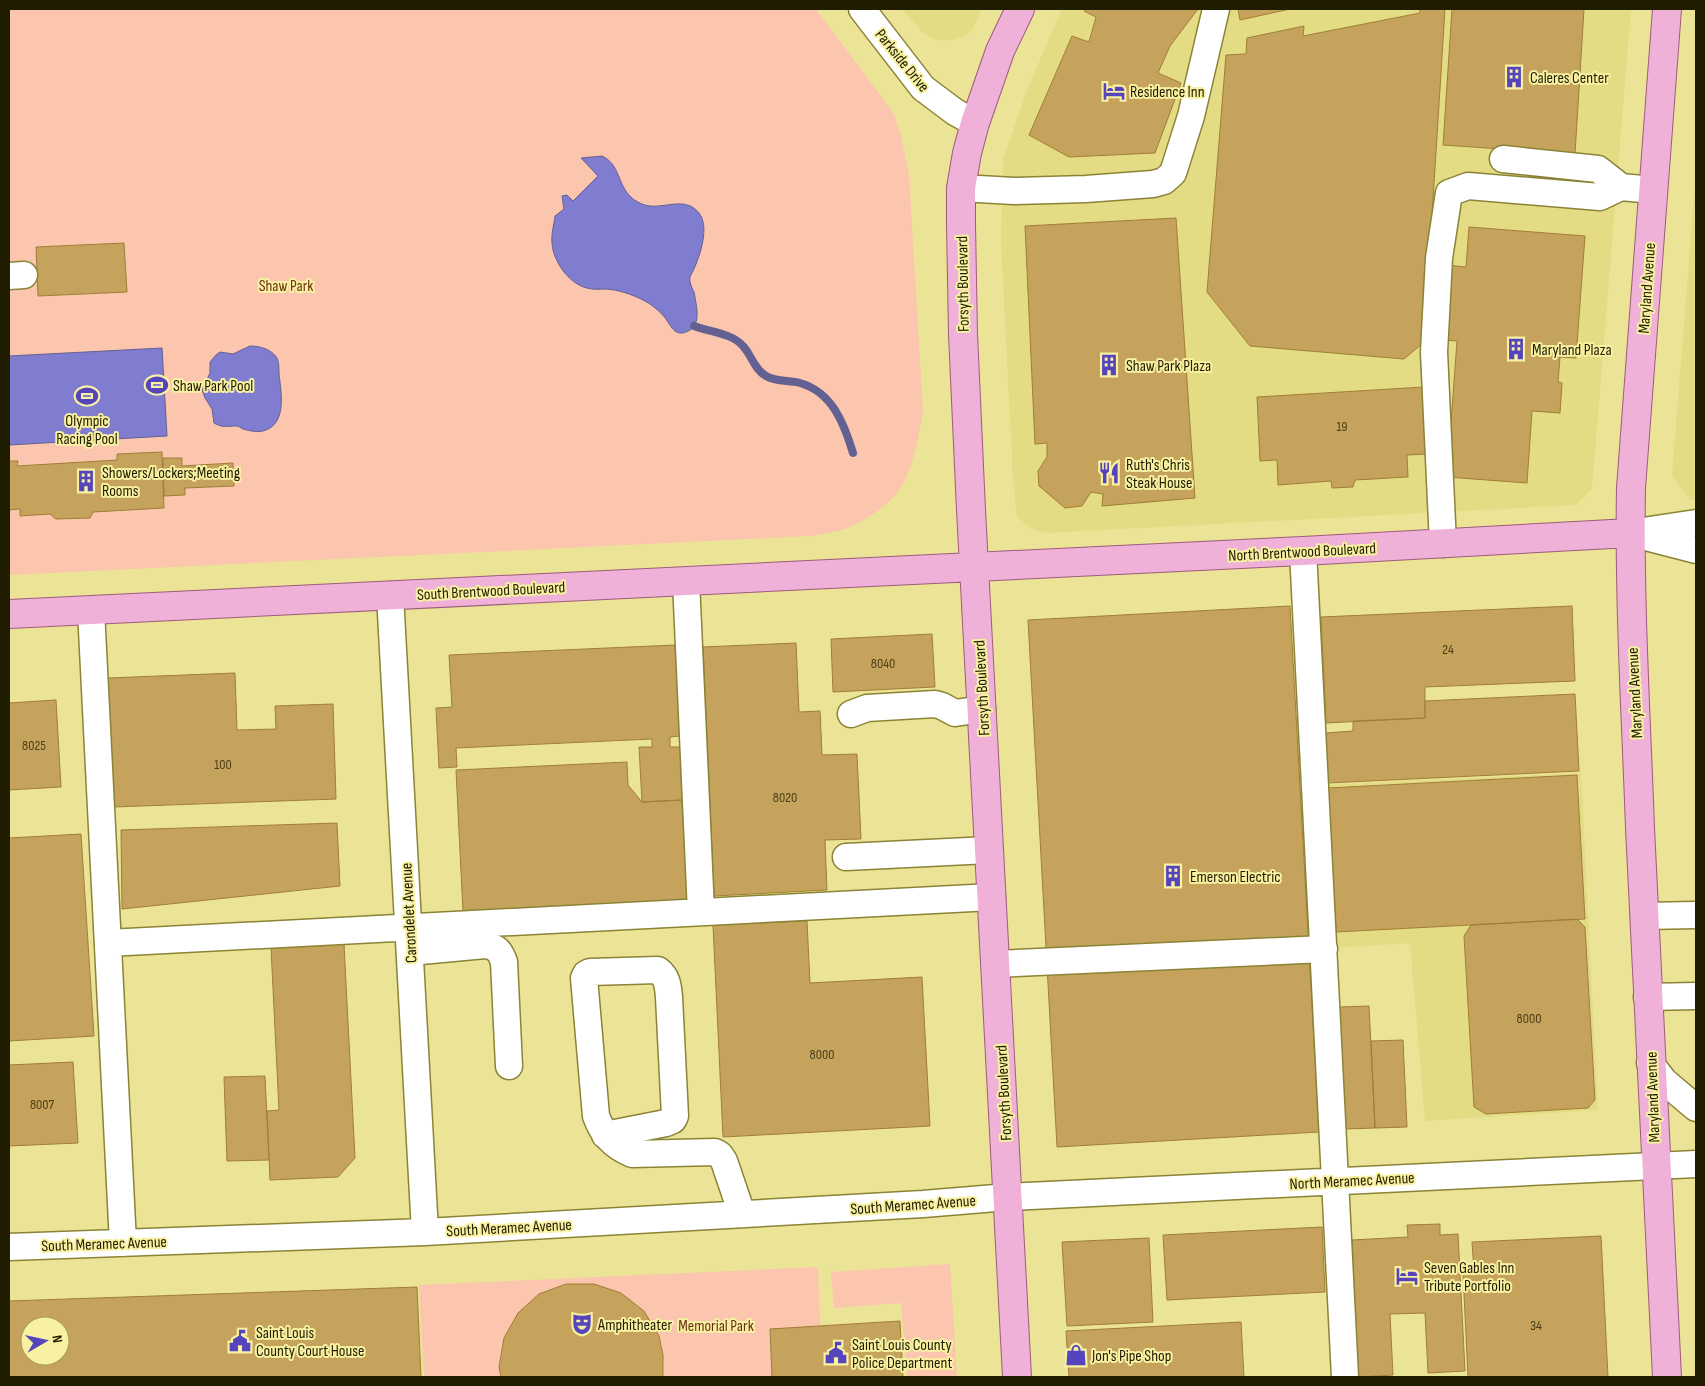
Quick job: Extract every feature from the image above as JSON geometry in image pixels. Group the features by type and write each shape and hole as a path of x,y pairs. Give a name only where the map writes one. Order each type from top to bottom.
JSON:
{"main road":[{"name":"Forsyth Boulevard","path":"1018,1377 989,850 968,711 974,567 963,334 961,188 966,153 974,123 1000,52 1020,9"},
{"name":"Maryland Avenue","path":"1667,9 1631,488 1630,533 1632,628 1650,1063 1667,1377"},
{"name":"North Brentwood Boulevard","path":"974,567 1630,533"},
{"name":"South Brentwood Boulevard","path":"9,614 974,567"}],"street":[{"name":"Parkside Drive","path":"862,9 923,88 955,112 974,123"},
{"path":"961,188 1014,190 1086,189 1153,184 1164,181 1173,173 1191,116 1216,9"},
{"path":"1503,159 1598,169 1621,187"},
{"path":"1444,544 1434,352 1439,258 1448,193 1468,186 1600,196 1621,187 1653,190"},
{"name":"North Brentwood Boulevard","path":"1630,533 1696,523"},
{"name":"North Brentwood Boulevard","path":"1630,533 1696,550"},
{"path":"1303,551 1345,1377"},
{"path":"686,581 701,912"},
{"name":"Carondelet Avenue","path":"390,595 424,1232"},
{"path":"91,610 122,1243"},
{"path":"854,720 867,708 935,704 968,711"},
{"path":"846,857 989,850"},
{"path":"409,940 701,912 992,897"},
{"path":"1644,916 1696,914"},
{"path":"108,943 409,940 495,947 500,951 504,962 509,1066"},
{"path":"996,964 1324,949"},
{"path":"605,1135 666,1123 673,1120 675,1116 669,997 664,975 658,970 590,972 584,978 596,1116 605,1135 620,1149 632,1154 715,1152 720,1155 724,1161 742,1214"},
{"path":"1648,996 1696,996"},
{"path":"1650,1063 1664,1081 1696,1108"},
{"name":"North Meramec Avenue","path":"1008,1197 1696,1164"},
{"name":"South Meramec Avenue","path":"9,1247 424,1232 1008,1197"}],"shaded area":[{"path":"902,9 981,9 973,29 965,36 942,41 931,38 922,32"},
{"path":"1062,9 1631,9 1592,489 1576,505 1045,533 1031,528 1017,517 1013,479 1001,242 1003,160 1027,90"},
{"path":"602,156 614,166 623,187 633,199 649,206 679,204 693,207 702,219 704,226 703,242 690,276 696,303 697,320 695,325 686,332 680,333 675,331 664,316 638,298 616,290 592,289 580,286 568,277 555,257 552,233 555,216 564,209 562,196 567,195 573,201 598,176 581,158"},
{"path":"1696,170 1696,500 1690,500 1672,476"},
{"path":"250,346 268,350 277,358 281,397 280,413 273,426 266,430 254,431 237,426 217,425 214,423 212,409 202,390 210,373 210,362 220,352 233,354"},
{"name":"Olympic Racing Pool","path":"162,348 167,436 9,445 9,356"},
{"path":"1581,773 1598,1110 1425,1121 1410,943 1335,948 1325,785"}],"green space":[{"name":"Shaw Park","path":"9,9 816,9 894,114 902,140 909,175 923,412 907,476 897,493 888,503 862,521 841,530 812,536 9,575"},
{"path":"950,1264 957,1377 907,1377 901,1303 834,1308 831,1272"},
{"name":"Memorial Park","path":"818,1267 820,1327 770,1329 772,1377 424,1377 419,1285"}],"building":[{"path":"1085,9 1198,9 1170,46 1158,73 1181,83 1155,153 1069,157 1029,135 1072,36 1089,42 1096,17 1084,11"},
{"path":"1238,9 1290,9 1240,20"},
{"path":"1420,9 1445,9 1424,342 1404,359 1250,346 1207,292 1226,55 1246,54 1247,38 1304,26 1303,36 1420,13"},
{"name":"Caleres Center","path":"1452,9 1584,9 1575,154 1443,145"},
{"name":"Shaw Park Plaza","path":"1176,218 1195,498 1102,506 1103,494 1091,492 1082,506 1065,508 1039,486 1038,471 1047,457 1047,443 1035,444 1025,226"},
{"name":"Maryland Plaza","path":"1469,227 1585,236 1576,358 1560,357 1558,382 1562,383 1560,413 1532,411 1527,483 1447,477 1457,341 1442,340 1448,265 1466,267"},
{"path":"124,243 127,292 38,296 36,247"},
{"path":"1424,387 1427,454 1407,455 1408,477 1355,480 1353,487 1332,488 1331,481 1278,485 1277,460 1260,461 1257,397"},
{"name":"Showers/Lockers;Meeting Rooms","path":"162,452 164,508 93,512 90,518 56,519 50,514 20,516 20,509 9,510 9,461 18,461 17,466 117,460 117,454"},
{"path":"163,458 182,458 182,466 233,463 234,486 185,488 185,495 164,496"},
{"name":"Emerson Electric","path":"1290,606 1319,1132 1057,1147 1028,620"},
{"path":"1572,606 1575,681 1425,687 1425,718 1326,723 1321,617"},
{"path":"932,634 935,687 833,692 831,639"},
{"path":"796,643 799,712 820,711 822,755 857,754 861,839 825,840 827,890 714,896 703,647"},
{"path":"675,645 680,736 670,737 670,747 680,747 682,800 642,802 639,747 652,747 652,739 456,748 457,767 439,768 436,708 452,707 449,655"},
{"path":"235,673 237,730 276,729 275,706 333,704 336,799 113,807 108,678"},
{"path":"1575,694 1579,771 1328,783 1325,733 1353,731 1353,721 1425,718 1425,701"},
{"path":"56,700 61,787 9,790 9,703"},
{"path":"627,762 628,785 642,802 682,800 687,901 463,912 456,770"},
{"path":"1577,775 1585,919 1336,932 1328,788"},
{"path":"337,823 340,886 122,909 121,830"},
{"path":"81,834 94,1036 9,1041 9,838"},
{"path":"1577,919 1585,927 1595,1100 1588,1108 1486,1114 1474,1107 1464,936 1471,925"},
{"path":"807,921 810,983 922,977 930,1126 723,1137 713,925"},
{"path":"344,944 355,1158 338,1177 270,1180 267,1111 279,1110 271,948"},
{"path":"1369,1006 1375,1128 1345,1129 1339,1007"},
{"path":"1403,1040 1407,1127 1375,1128 1371,1041"},
{"path":"73,1062 78,1143 9,1146 9,1065"},
{"path":"265,1076 269,1160 227,1161 224,1077"},
{"name":"Seven Gables Inn Tribute Portfolio","path":"1440,1224 1440,1235 1458,1234 1465,1371 1428,1373 1425,1313 1390,1314 1393,1375 1358,1377 1352,1240 1408,1237 1407,1225"},
{"path":"1322,1227 1325,1292 1167,1300 1163,1235"},
{"path":"1601,1236 1608,1377 1468,1377 1463,1273 1474,1273 1472,1242"},
{"path":"1149,1238 1153,1322 1067,1326 1062,1242"},
{"name":"Amphitheater","path":"566,1284 594,1284 621,1293 644,1311 659,1336 663,1355 663,1377 501,1377 499,1367 504,1338 518,1313 539,1294"},
{"name":"Saint Louis County Court House","path":"417,1287 421,1377 9,1377 9,1301"},
{"name":"Saint Louis County Police Department","path":"900,1321 903,1377 772,1377 770,1329"},
{"path":"1241,1322 1244,1377 1069,1377 1066,1331"}],"waterway":[{"path":"694,326 733,338 743,346 759,370 766,376 800,383 811,387 821,394 841,420 853,453"}],"place":[{"name":"Caleres Center","path":"1514,77"},
{"name":"Residence Inn","path":"1114,91"},
{"name":"Maryland Plaza","path":"1516,349"},
{"name":"Shaw Park Plaza","path":"1109,365"},
{"name":"Shaw Park Pool","path":"157,385"},
{"name":"Olympic Racing Pool","path":"87,396"},
{"name":"Ruth's Chris Steak House","path":"1109,473"},
{"name":"Showers/Lockers;Meeting Rooms","path":"86,481"},
{"name":"Emerson Electric","path":"1173,876"},
{"name":"Seven Gables Inn Tribute Portfolio","path":"1407,1276"},
{"name":"Amphitheater","path":"582,1324"},
{"name":"Saint Louis County Court House","path":"240,1341"},
{"name":"Saint Louis County Police Department","path":"836,1353"},
{"name":"Jon's Pipe Shop","path":"1076,1355"}]}
